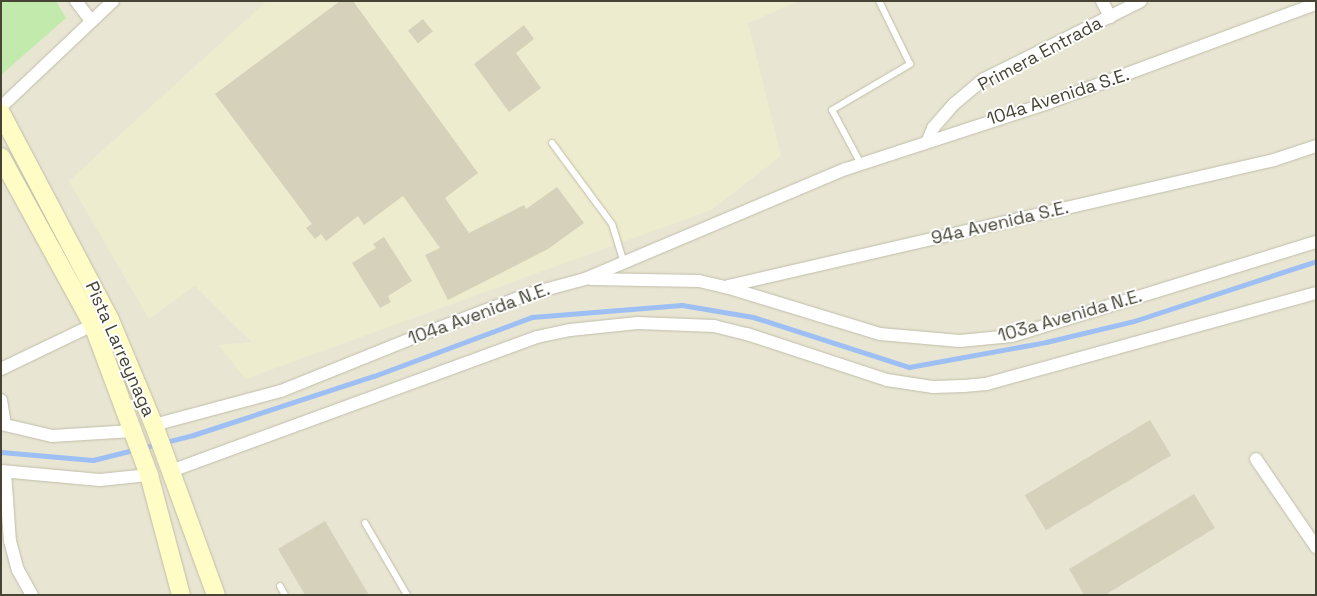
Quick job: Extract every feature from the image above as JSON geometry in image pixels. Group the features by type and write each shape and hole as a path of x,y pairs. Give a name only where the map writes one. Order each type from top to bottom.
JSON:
{"main road":[{"name":"Pista Larreynaga","path":"1,113 110,320 155,427 216,595"},
{"name":"Pista Larreynaga","path":"1,157 93,325 148,472 181,595"}],"street":[{"path":"76,1 91,21"},
{"path":"1,107 113,1"},
{"path":"1102,1 1110,17"},
{"name":"Primera Entrada","path":"928,140 933,128 954,104 984,79 1141,1"},
{"name":"104a Avenida S.E.","path":"800,190 861,164 928,140 1066,96 1316,4"},
{"name":"94a Avenida S.E.","path":"726,287 1274,160 1316,146"},
{"name":"104a Avenida N.E.","path":"155,427 281,391 414,337 529,294 585,279 800,190"},
{"name":"103a Avenida N.E.","path":"585,279 669,279 726,287 880,334 960,341 1012,336 1316,242"},
{"path":"170,468 537,337 570,330 638,323 714,326 747,334 887,380 934,387 964,386 996,381 1316,293"},
{"path":"1,369 93,325"},
{"path":"1,400 3,425 52,436 134,433"},
{"path":"1256,459 1316,547"},
{"path":"32,595 18,570 10,541 3,471 100,480 148,472"}],"lane":[{"path":"861,164 832,115 832,110 910,64 879,1"},
{"path":"552,143 612,224 624,263"},
{"path":"365,523 407,595"},
{"path":"280,586 285,595"}],"shaded area":[{"path":"1,1 1316,1 1316,595 1,595"},
{"path":"267,1 800,1 748,23 781,156 711,210 245,379 219,345 252,342 195,286 149,319 69,181"}],"green space":[{"path":"1,1 56,1 66,18 1,75"}],"building":[{"path":"340,1 353,1 478,173 445,198 469,233 524,205 526,209 557,187 584,223 548,249 448,300 425,255 440,248 403,196 364,225 358,216 326,241 321,234 315,239 306,228 312,224 215,94"},
{"path":"423,19 433,32 418,43 408,31"},
{"path":"524,25 534,39 516,53 541,88 509,112 474,64"},
{"path":"384,237 412,281 388,296 391,302 380,308 352,263 376,248 373,244"},
{"path":"1150,420 1171,455 1046,530 1025,495"},
{"path":"1194,494 1215,528 1105,595 1084,595 1069,569"},
{"path":"325,521 369,595 305,595 278,549"}],"waterway":[{"path":"1,452 93,460 193,435 374,376 532,317 682,305 753,317 909,367 1046,342 1134,321 1316,261"}]}
